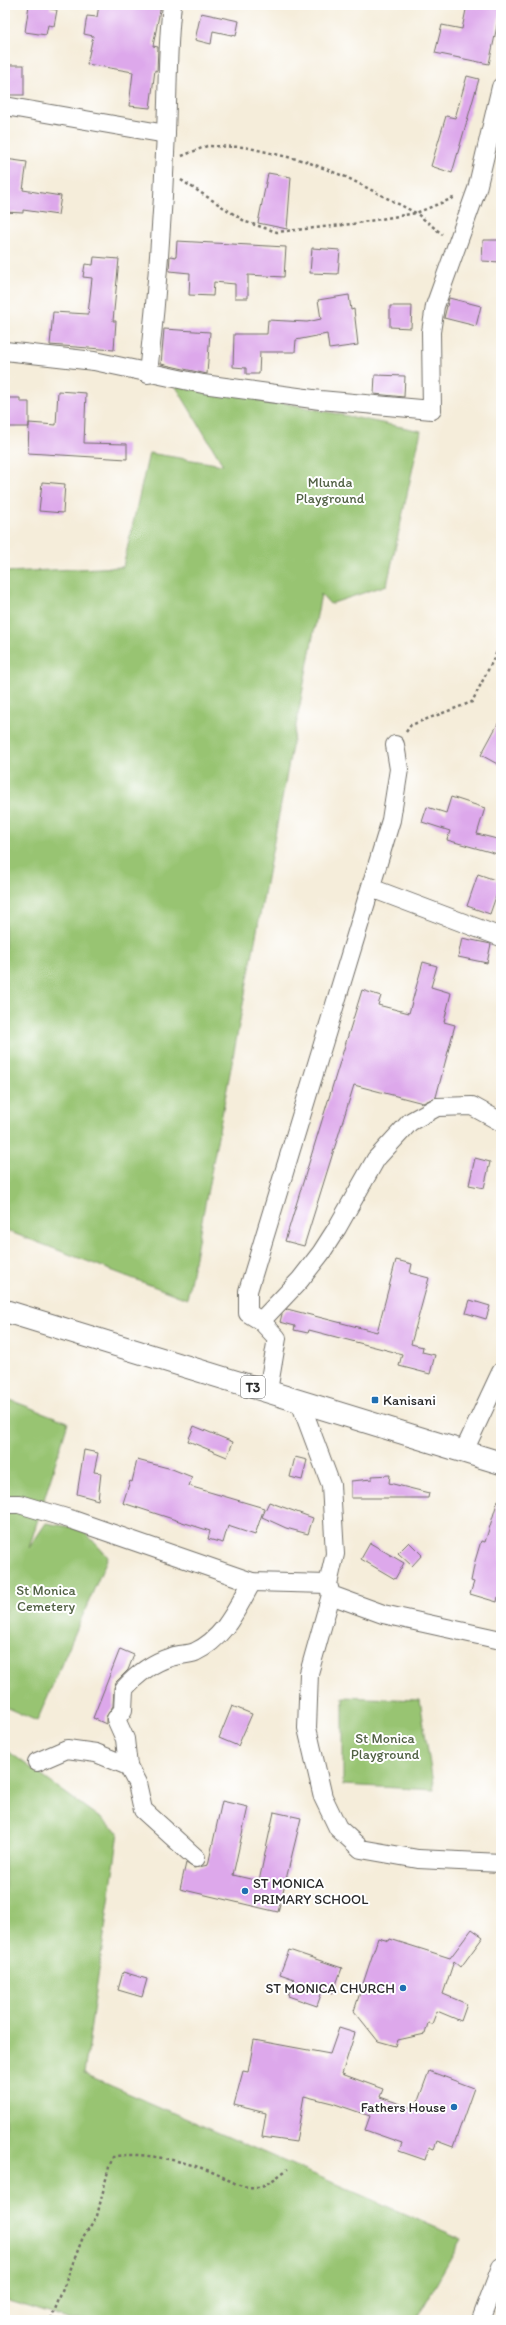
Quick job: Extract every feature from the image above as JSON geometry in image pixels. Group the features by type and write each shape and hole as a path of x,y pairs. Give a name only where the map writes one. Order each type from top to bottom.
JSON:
{"highway":[{"name":"T3","path":"5,1311 501,1463"}],"street":[{"path":"148,374 156,305 164,194 163,164 166,134 172,5"},
{"path":"5,350 94,361 148,374 203,384 320,400 432,410 431,332 435,306 477,189 501,87"},
{"path":"5,106 166,134"},
{"path":"268,1392 277,1338 261,1321 248,1313 248,1291 391,820 399,769 395,745"},
{"path":"371,888 501,937"},
{"path":"261,1321 300,1280 321,1252 338,1228 376,1159 410,1122 437,1107 472,1106 501,1122"},
{"path":"464,1451 501,1372"},
{"path":"300,1402 331,1485 335,1554 330,1590 309,1673 307,1728 323,1797 338,1828 361,1849 418,1859 501,1863"},
{"path":"5,1504 19,1504 73,1520 252,1582 330,1590 383,1614 501,1640"},
{"path":"196,1858 143,1810 137,1783 128,1766 125,1739 116,1719 123,1710 124,1689 140,1671 170,1657 194,1652 219,1636 233,1616 252,1582"},
{"path":"37,1762 67,1749 96,1753 128,1766"},
{"path":"481,2320 501,2267"}],"path":[{"path":"457,245 416,212 327,168 245,147 207,146 163,164 175,176 200,194 246,222 262,229 277,232 352,224 416,212 477,189"},
{"path":"395,745 411,725 472,702 501,644"},
{"path":"51,2320 83,2237 97,2216 109,2167 113,2157 124,2154 164,2159 211,2171 238,2186 247,2187 258,2187 288,2170"}],"green space":[{"name":"Mlunda Playground","path":"172,380 421,431 387,585 330,604 321,594 187,1299 5,1230 5,572 123,567 149,453 223,465"},
{"name":"St Monica Cemetery","path":"5,1398 68,1422 29,1548 46,1523 82,1529 108,1557 37,1721 5,1707"},
{"name":"St Monica Playground","path":"343,1697 420,1700 434,1790 343,1785"},
{"path":"5,1749 119,1832 84,2074 462,2239 416,2320 71,2320 5,2300"}],"building":[{"path":"29,5 51,5 50,9 57,10 54,26 48,25 46,35 25,32"},
{"path":"99,5 161,5 153,46 158,47 157,71 155,70 150,108 129,106 133,72 87,64 93,36 84,34 87,16 97,17"},
{"path":"467,5 501,7 489,64 435,53 442,25 462,29"},
{"path":"201,13 239,21 236,36 213,31 211,44 195,40"},
{"path":"5,65 24,65 24,95 5,95"},
{"path":"467,76 479,79 452,173 431,166 446,116 455,118"},
{"path":"5,159 27,162 23,190 61,196 58,215 23,210 23,213 5,212"},
{"path":"268,173 291,177 287,229 258,223"},
{"path":"483,240 501,240 501,262 482,261"},
{"path":"177,241 286,247 284,277 248,275 248,298 235,298 235,284 214,282 213,296 189,295 190,273 169,271 170,256 176,257"},
{"path":"312,248 340,250 338,274 310,273"},
{"path":"94,257 119,259 113,321 116,321 114,350 50,345 53,312 88,314 92,278 83,277 85,264 93,265"},
{"path":"349,295 351,310 354,309 358,345 329,349 327,334 296,340 295,352 260,352 259,374 246,374 246,368 233,367 234,334 267,334 268,320 307,322 321,319 318,300"},
{"path":"449,298 481,306 476,326 444,318"},
{"path":"390,306 412,306 411,328 390,327"},
{"path":"164,329 210,332 207,374 161,364"},
{"path":"375,375 405,376 404,397 374,394"},
{"path":"58,391 86,393 84,443 127,444 127,459 28,453 29,423 56,425"},
{"path":"5,398 20,398 20,402 29,402 29,427 5,427"},
{"path":"42,482 65,484 63,513 39,511"},
{"path":"501,718 501,766 481,755"},
{"path":"451,797 485,808 477,834 501,840 501,855 447,840 450,831 422,822 427,807 446,813"},
{"path":"478,874 501,882 490,914 467,906"},
{"path":"462,938 491,944 487,963 458,957"},
{"path":"423,962 437,966 431,987 451,993 444,1022 455,1025 436,1097 423,1103 354,1085 304,1246 285,1241 362,990 381,996 378,1005 409,1013"},
{"path":"475,1158 490,1162 484,1188 469,1185"},
{"path":"396,1260 412,1264 410,1273 429,1278 411,1344 423,1347 422,1352 435,1355 430,1374 399,1366 402,1354 309,1330 308,1333 294,1330 295,1326 280,1322 282,1314 287,1309 377,1332"},
{"path":"470,1300 490,1306 486,1319 466,1313"},
{"path":"194,1426 233,1442 227,1457 188,1441"},
{"path":"84,1450 98,1453 94,1472 101,1473 98,1500 77,1494"},
{"path":"295,1457 307,1460 302,1480 290,1477"},
{"path":"137,1460 172,1469 192,1477 189,1486 264,1508 255,1535 228,1526 223,1543 208,1539 210,1531 123,1503 130,1481 132,1482"},
{"path":"390,1475 389,1483 429,1493 428,1498 351,1498 351,1481 372,1479 372,1476"},
{"path":"498,1500 501,1500 501,1598 498,1597 497,1602 470,1594 474,1582 471,1581 475,1561 481,1541 485,1542"},
{"path":"269,1502 313,1518 308,1534 286,1528 262,1517"},
{"path":"409,1542 422,1555 412,1566 398,1553"},
{"path":"370,1543 404,1563 395,1579 361,1559"},
{"path":"120,1649 134,1655 128,1670 116,1682 114,1688 113,1706 106,1717 106,1724 93,1718"},
{"path":"232,1706 252,1714 238,1746 219,1738"},
{"path":"222,1801 248,1807 233,1875 259,1881 274,1812 301,1818 278,1912 180,1889 186,1863 194,1868 208,1865"},
{"name":"ST MONICA CHURCH","path":"472,1929 483,1937 461,1967 454,1961 443,1994 467,2004 461,2021 437,2011 432,2024 428,2023 425,2034 398,2040 396,2046 378,2041 354,2011 378,1938 389,1941 390,1939 450,1958"},
{"path":"289,1950 342,1968 333,1993 323,1989 317,2006 288,1996 294,1979 280,1974"},
{"path":"123,1972 147,1979 142,1997 118,1990"},
{"path":"339,2028 355,2033 342,2074 383,2089 380,2097 415,2109 429,2071 474,2088 453,2147 437,2141 434,2149 429,2147 425,2160 399,2151 402,2143 365,2130 370,2116 332,2103 304,2096 296,2142 262,2137 266,2113 234,2105 243,2071 248,2072 254,2040 330,2054"}],"place":[{"name":"Kanisani","path":"375,1400"},
{"name":"ST MONICA PRIMARY SCHOOL","path":"245,1891"},
{"name":"ST MONICA CHURCH","path":"403,1988"},
{"name":"Fathers House","path":"454,2107"}]}
